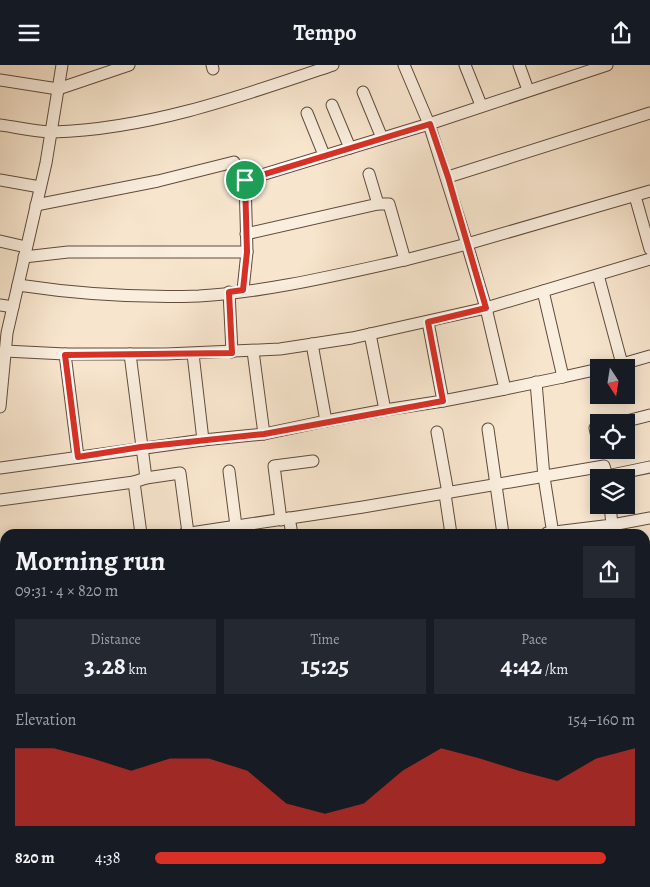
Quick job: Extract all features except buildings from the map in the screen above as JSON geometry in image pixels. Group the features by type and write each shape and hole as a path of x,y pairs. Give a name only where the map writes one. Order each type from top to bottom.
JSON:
{"street":[{"path":"0,407 2,364 40,187 62,65"},
{"path":"0,80 58,89 129,65"},
{"path":"0,125 51,132 121,125 189,111 243,96 333,65"},
{"path":"404,65 430,124 448,177 486,308 505,389"},
{"path":"465,65 481,105"},
{"path":"519,65 528,90"},
{"path":"245,180 430,124 481,105 607,65"},
{"path":"363,92 382,138"},
{"path":"332,105 350,147"},
{"path":"307,113 324,155"},
{"path":"448,177 650,113"},
{"path":"36,205 158,181 234,162 245,180 247,252 243,290"},
{"path":"369,174 378,204"},
{"path":"0,180 40,187"},
{"path":"18,285 63,291 130,296 200,296 290,284 405,261 650,191"},
{"path":"635,195 650,249"},
{"path":"246,234 378,204 389,204 405,261"},
{"path":"0,241 25,252 247,252"},
{"path":"5,351 65,355 193,354 232,353 312,344 428,322 486,308 650,259"},
{"path":"598,275 621,359"},
{"path":"543,291 563,377"},
{"path":"229,292 232,353"},
{"path":"0,305 13,307"},
{"path":"428,322 443,401"},
{"path":"370,334 384,410"},
{"path":"312,344 326,421"},
{"path":"254,351 264,434"},
{"path":"130,354 146,478"},
{"path":"193,354 203,441"},
{"path":"65,355 78,457"},
{"path":"635,360 650,356"},
{"path":"0,467 141,447 264,434 384,410 443,401 590,371"},
{"path":"536,383 550,529"},
{"path":"635,419 650,415"},
{"path":"488,429 502,529"},
{"path":"437,431 451,529"},
{"path":"290,529 285,519 274,467 313,461"},
{"path":"635,469 650,467"},
{"path":"229,471 236,526"},
{"path":"0,500 134,483 146,478 180,473 187,529"},
{"path":"222,529 544,477 590,474"},
{"path":"134,483 140,529"},
{"path":"613,514 618,527"},
{"path":"596,529 618,527 650,519"}],"route":[{"path":"430,124 448,177 486,308 428,322 443,401 384,410 264,434 141,447 78,457 65,355 232,353 229,292 243,290 247,252 245,180 430,124"}]}
